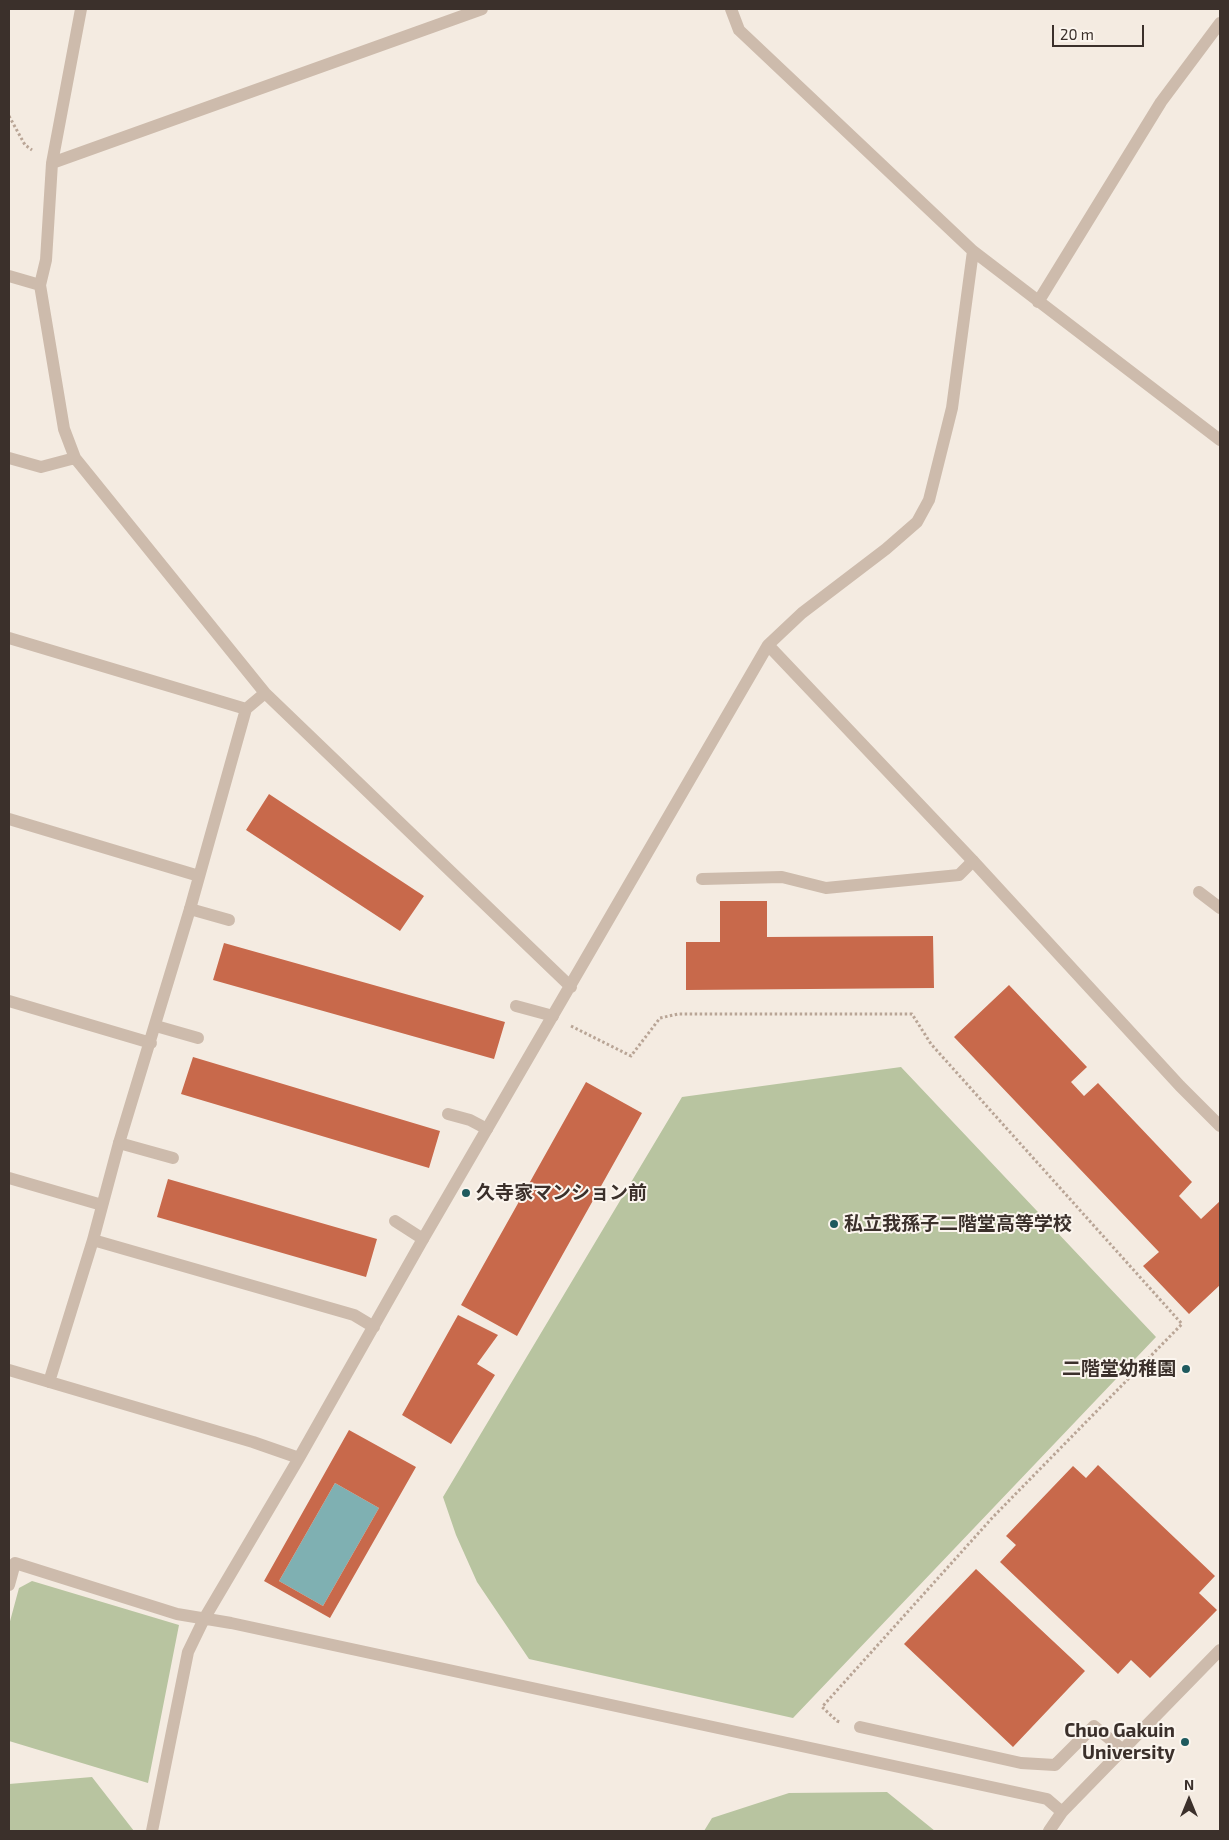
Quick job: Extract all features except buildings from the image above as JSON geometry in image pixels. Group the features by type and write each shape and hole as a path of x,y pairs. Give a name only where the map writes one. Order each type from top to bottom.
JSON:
{"street":[{"path":"81,9 52,163 46,260 40,285 64,429 75,458 265,693 571,987"},
{"path":"52,163 482,9"},
{"path":"731,9 739,30 973,252 1220,440"},
{"path":"1038,302 1162,102 1220,23"},
{"path":"152,1831 188,1652 204,1619 299,1458 423,1239 768,645 802,613 886,549 917,522 929,500 952,408 973,252"},
{"path":"9,276 40,285"},
{"path":"9,458 41,467 75,458"},
{"path":"9,638 246,709"},
{"path":"768,645 973,862 1180,1086 1220,1126"},
{"path":"49,1382 94,1240 119,1143 156,1026 246,709 265,693"},
{"path":"9,819 199,876"},
{"path":"702,879 782,877 826,888 959,875 973,862"},
{"path":"1200,892 1220,908"},
{"path":"190,909 229,920"},
{"path":"9,1001 151,1043"},
{"path":"516,1006 553,1016"},
{"path":"156,1026 198,1038"},
{"path":"448,1114 470,1120 487,1130"},
{"path":"119,1143 173,1158"},
{"path":"9,1178 102,1206"},
{"path":"395,1221 423,1239"},
{"path":"94,1240 354,1315 374,1327"},
{"path":"9,1370 253,1442 299,1458"},
{"path":"9,1584 12,1562 177,1614 1046,1799 1062,1812"},
{"path":"1049,1831 1062,1812 1220,1650"},
{"path":"860,1727 1021,1762 1055,1765 1094,1726 1123,1750"}],"path":[{"path":"9,116 24,145 52,163"},
{"path":"553,1016 631,1056 660,1018 678,1014 912,1014 931,1044 1182,1324 993,1517 822,1706 837,1722 860,1727"}],"green space":[{"path":"901,1067 1156,1337 793,1718 529,1659 477,1582 456,1535 443,1497 682,1097"},
{"path":"32,1581 179,1625 148,1783 9,1741 9,1625 19,1588"},
{"path":"92,1777 134,1831 9,1831 9,1784"},
{"path":"887,1792 935,1831 704,1831 712,1818 789,1793"}],"water":[{"path":"335,1483 379,1508 323,1606 279,1581"}],"place":[{"name":"久寺家マンション前","path":"466,1193"},
{"name":"私立我孫子二階堂高等学校","path":"834,1224"},
{"name":"二階堂幼稚園","path":"1186,1369"},
{"name":"Chuo Gakuin University","path":"1185,1742"}]}
